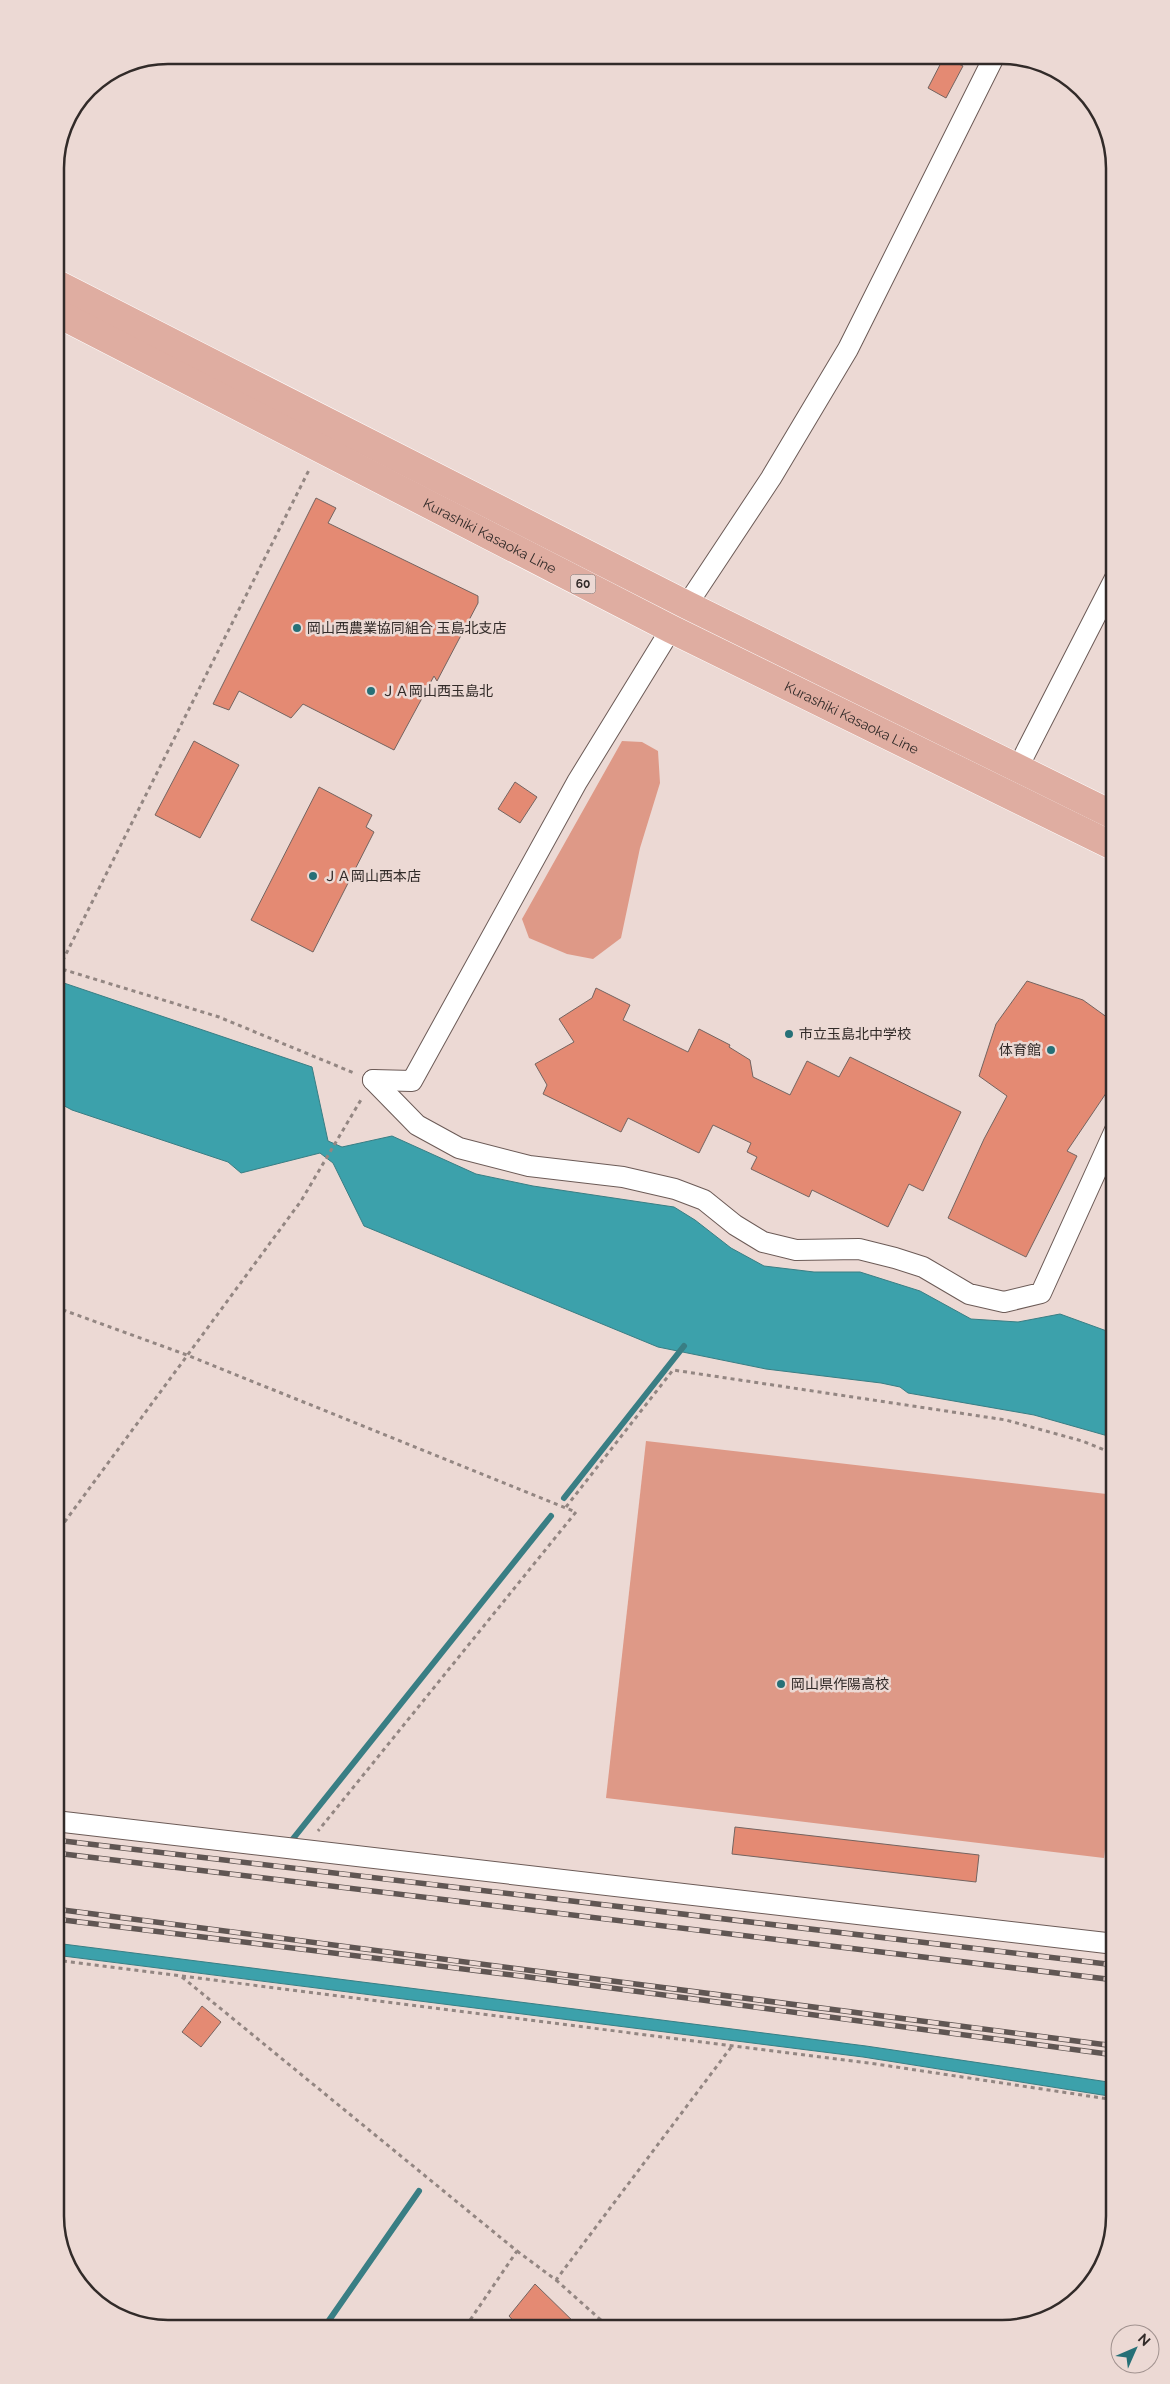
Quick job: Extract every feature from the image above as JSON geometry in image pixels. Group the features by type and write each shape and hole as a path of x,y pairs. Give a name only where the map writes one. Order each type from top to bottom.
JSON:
{"main road":[{"name":"Kurashiki Kasaoka Line","path":"64,288 688,605 1106,812"},
{"name":"Kurashiki Kasaoka Line","path":"64,317 671,629 1106,844"}],"street":[{"path":"373,1080 412,1081 577,782 671,629 771,478 848,349 990,64"},
{"path":"1005,793 1106,596"},
{"path":"373,1080 417,1125 459,1148 529,1166 623,1177 675,1189 704,1200 735,1225 763,1242 796,1250 859,1250 896,1258 923,1268 969,1294 1004,1302 1041,1293 1106,1150"},
{"path":"64,1822 1106,1943"}],"path":[{"path":"64,954 320,449"},
{"path":"64,970 219,1016 373,1080 301,1201 64,1523"},
{"path":"64,1310 187,1355 576,1512 304,1850"},
{"path":"566,1508 673,1370 1006,1420 1082,1441 1106,1450"},
{"path":"64,1961 876,2064 1106,2099"},
{"path":"181,1976 517,2251 556,2280 601,2320"},
{"path":"556,2280 732,2046"},
{"path":"470,2320 517,2251"}],"shaded area":[{"path":"622,741 642,742 658,751 660,783 640,848 621,938 593,959 567,954 529,938 522,919"},
{"name":"岡山県作陽高校","path":"646,1441 1106,1494 1106,1841 1104,1858 606,1798"}],"water":[{"path":"64,983 312,1067 328,1141 342,1147 392,1136 476,1174 533,1186 674,1207 695,1220 731,1248 764,1266 814,1272 860,1272 920,1291 971,1319 1018,1322 1060,1314 1106,1331 1106,1435 1034,1415 908,1393 900,1387 881,1383 766,1369 658,1347 364,1226 333,1163 320,1153 241,1173 228,1162 64,1106"},
{"path":"64,1944 866,2046 1106,2082 1106,2096 863,2057 64,1956"}],"building":[{"path":"940,64 959,64 963,66 946,98 928,88"},
{"path":"316,498 336,508 328,523 478,596 478,603 437,681 434,676 394,750 303,704 291,718 239,691 229,710 213,704"},
{"path":"194,741 239,765 200,838 155,815"},
{"path":"515,782 537,797 520,823 498,809"},
{"name":"ＪＡ岡山西本店","path":"319,787 372,815 366,827 374,832 313,952 251,920"},
{"path":"1027,981 1083,1000 1106,1017 1106,1093 1067,1151 1077,1156 1026,1257 948,1218 984,1139 1007,1096 979,1076 996,1024"},
{"path":"596,988 630,1005 623,1020 688,1052 699,1029 730,1045 729,1047 750,1060 753,1077 790,1095 807,1061 839,1077 850,1057 961,1112 923,1191 909,1184 888,1227 812,1190 809,1197 751,1169 757,1157 747,1152 751,1143 713,1125 699,1153 628,1118 621,1132 543,1094 547,1085 535,1064 574,1042 559,1019 592,998"},
{"path":"735,1827 979,1855 976,1882 732,1854"},
{"path":"202,2006 221,2022 201,2047 182,2032"},
{"path":"535,2284 572,2320 513,2320 509,2316"}],"waterway":[{"path":"564,1498 684,1346"},
{"path":"292,1840 551,1516"},
{"path":"329,2320 419,2191"}],"railway":[{"path":"64,1841 1106,1964"},
{"path":"64,1854 1106,1979"},
{"path":"64,1910 1106,2045"},
{"path":"64,1920 521,1976 1106,2054"}],"place":[{"name":"岡山西農業協同組合 玉島北支店","path":"297,628"},
{"name":"ＪＡ岡山西玉島北","path":"371,691"},
{"name":"ＪＡ岡山西本店","path":"313,876"},
{"name":"市立玉島北中学校","path":"789,1034"},
{"name":"体育館","path":"1051,1050"},
{"name":"岡山県作陽高校","path":"781,1684"}]}
